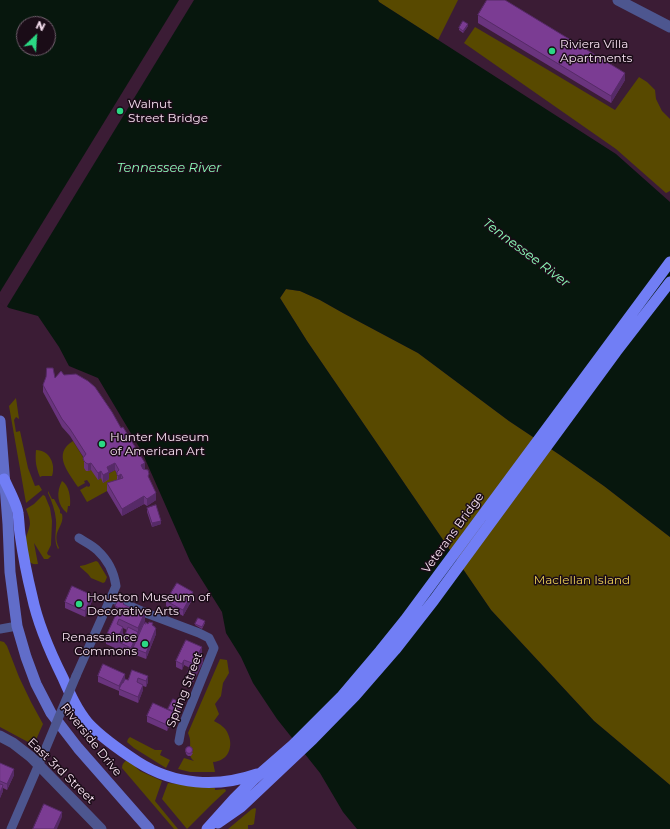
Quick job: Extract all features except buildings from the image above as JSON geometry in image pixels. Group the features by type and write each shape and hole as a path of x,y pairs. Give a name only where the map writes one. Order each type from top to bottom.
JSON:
{"main road":[{"name":"Veterans Bridge","path":"237,803 262,773 293,745 351,686 405,620 670,262"},
{"name":"Veterans Bridge","path":"237,803 314,739 355,696 394,650 434,600 612,358 670,282"},
{"name":"Riverside Drive","path":"0,421 4,479 4,524 17,626 26,658 36,684 51,713 78,748 149,829"},
{"path":"4,479 18,512 26,571 40,623 51,653 67,688 76,706 84,717 97,731 142,764 156,772 181,780 196,782 223,782 262,773"},
{"path":"207,829 237,803"},
{"path":"210,829 237,803"}],"street":[{"path":"618,0 670,27"},
{"path":"10,829 116,586 110,565 97,550 79,538"},
{"name":"Spring Street","path":"111,598 199,633 209,638 214,648 180,730 179,741"},
{"path":"0,629 17,626"},
{"name":"East 3rd Street","path":"0,736 13,743 39,764 101,829"}],"green space":[{"path":"378,0 458,0 438,40"},
{"path":"475,27 615,110 639,77 647,82 655,90 656,99 662,111 670,119 670,191 666,193 616,149 464,43"},
{"name":"Maclellan Island","path":"286,289 300,291 320,300 418,353 509,421 604,486 670,537 670,785 594,721 491,610 307,341 280,298"},
{"path":"16,398 19,419 16,417 14,420 16,432 20,431 28,468 35,486 39,485 42,490 26,503 9,406"},
{"path":"73,441 91,470 101,478 115,470 119,478 116,481 123,485 107,491 87,502 80,490 90,486 90,484 87,480 78,487 66,469 64,463 64,452 67,446"},
{"path":"36,450 45,453 51,459 53,467 52,476 40,477 36,464"},
{"path":"62,481 66,485 70,496 70,506 68,506 67,513 61,506 58,498"},
{"path":"48,491 62,514 62,522 57,533 58,549 55,538 56,516"},
{"path":"43,495 45,496 50,508 52,521 51,545 47,553 51,556 48,559 44,559 34,543 38,564 33,564 29,560 25,547 25,541 30,524 26,509 34,504"},
{"path":"96,561 107,577 103,583 91,578 80,567"},
{"path":"0,641 4,642 7,646 19,677 43,724 35,742 28,742 0,727"},
{"path":"220,659 227,660 229,673 223,683 221,696 215,704 219,714 214,721 226,730 230,739 230,748 223,759 213,762 215,772 190,772 178,769 184,758 194,761 190,754 190,739 188,733"},
{"path":"130,737 155,750 162,750 160,755 170,760 166,768 127,742"},
{"path":"127,760 140,771 162,781 155,801 178,829 174,829 122,768 123,763"},
{"path":"168,783 215,788 215,790 225,789 226,791 187,829 162,799"},
{"path":"255,808 254,824 248,825 248,829 228,829 252,809"}],"water":[{"name":"Tennessee River","path":"0,0 378,0 616,154 670,202 670,537 604,486 509,421 418,353 320,300 300,291 286,289 280,298 307,341 491,610 594,721 670,785 670,829 357,829 343,812 320,773 277,719 253,683 241,657 226,633 222,612 190,561 142,452 98,378 69,366 59,347 38,316 9,308 0,301"}],"pier":[{"name":"Walnut Street Bridge","path":"179,0 194,0 6,308 0,303 0,292"}],"place":[{"name":"Riviera Villa Apartments","path":"552,51"},
{"name":"Walnut Street Bridge","path":"120,111"},
{"name":"Hunter Museum of American Art","path":"102,444"},
{"name":"Houston Museum of Decorative Arts","path":"79,604"},
{"name":"Renassaince Commons","path":"145,644"}]}
